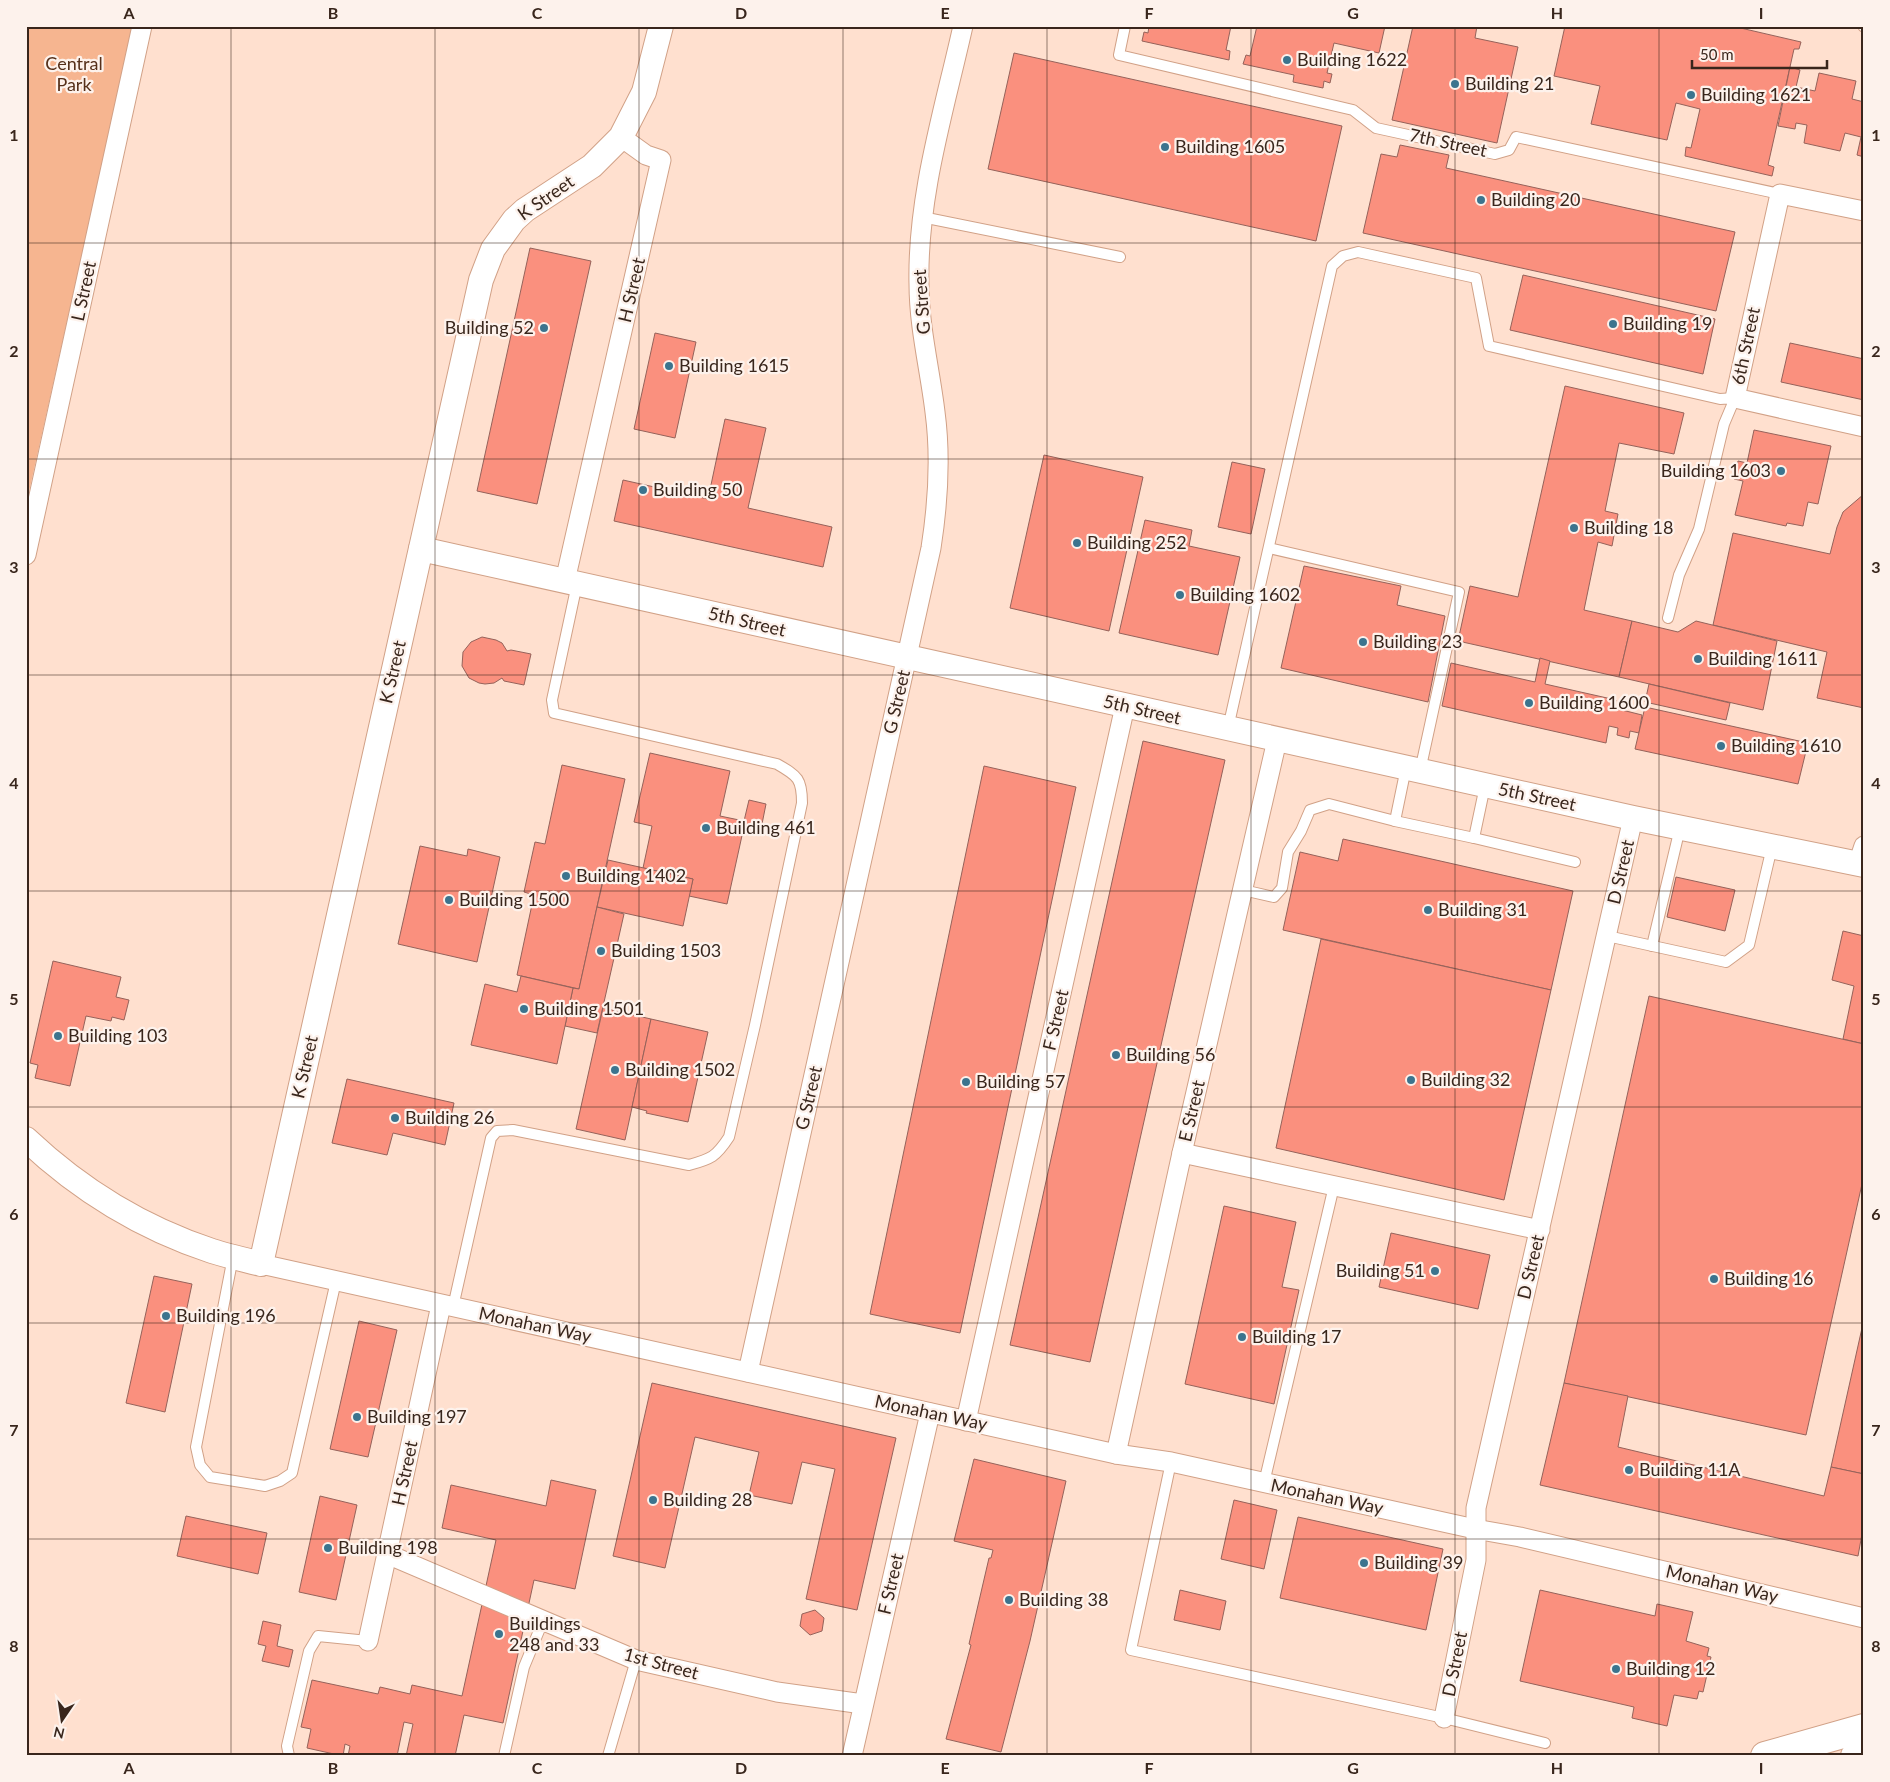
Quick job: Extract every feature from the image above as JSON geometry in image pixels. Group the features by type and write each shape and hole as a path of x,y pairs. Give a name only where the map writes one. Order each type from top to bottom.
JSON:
{"main road":[{"path":"1765,1756 1864,1728"},
{"path":"1855,1756 1864,1753"}],"street":[{"name":"L Street","path":"26,555 142,26"},
{"path":"621,137 644,92 661,26"},
{"name":"G Street","path":"748,1372 931,548 938,485 936,413 919,299 919,263 922,217 964,26"},
{"name":"K Street","path":"260,1264 481,280 494,249 514,220 525,210 592,166 621,137"},
{"name":"H Street","path":"571,582 661,160 646,156 621,137"},
{"name":"7th Street","path":"1780,194 1864,211"},
{"name":"6th Street","path":"1780,194 1735,398 1864,427"},
{"name":"5th Street","path":"421,549 1633,818 1772,847 1862,859"},
{"name":"F Street","path":"966,1420 1125,706"},
{"name":"E Street","path":"1116,1454 1182,1152 1278,740"},
{"name":"D Street","path":"1444,1718 1476,1560 1476,1508 1633,818"},
{"name":"Monahan Way","path":"26,1139 55,1166 98,1197 120,1210 181,1240 233,1257 1116,1454 1171,1462 1520,1537 1864,1618"},
{"path":"1182,1152 1540,1230"},
{"name":"H Street","path":"368,1641 447,1306"},
{"name":"F Street","path":"852,1756 930,1413"},
{"name":"1st Street","path":"387,1554 636,1660 777,1692 863,1704"}],"lane":[{"name":"7th Street","path":"1125,26 1119,55 1353,110 1376,128 1495,154 1509,150 1516,136 1780,194"},
{"path":"922,217 1120,257"},
{"path":"1228,729 1332,266 1343,256 1358,252 1476,278 1489,346 1720,399 1735,398 1724,424 1699,529 1679,575 1668,618"},
{"path":"1269,548 1459,592 1413,770 1395,821"},
{"path":"447,1306 491,1138 497,1131 513,1130 688,1165 706,1161 719,1152 729,1137 802,803 802,786 792,772 776,764 554,713 552,700 571,582"},
{"path":"1474,838 1485,786"},
{"path":"1243,890 1274,897 1282,888 1288,852 1301,831 1310,810 1329,804 1575,862"},
{"path":"1652,946 1680,828"},
{"path":"1607,936 1726,962 1749,945 1772,847"},
{"path":"1264,1483 1334,1186"},
{"path":"233,1257 196,1447 200,1465 210,1477 265,1486 280,1481 292,1473 336,1281"},
{"path":"1171,1462 1131,1650 1444,1718 1545,1744"},
{"path":"504,1756 524,1667 543,1621"},
{"path":"289,1756 287,1746 309,1651 318,1636 368,1641"},
{"path":"608,1756 636,1660"}],"green space":[{"name":"Central Park","path":"26,26 133,26 26,505"}],"building":[{"path":"1149,26 1231,26 1226,50 1230,51 1229,60 1142,41 1144,32 1148,33"},
{"name":"Building 1622","path":"1257,26 1385,26 1379,53 1334,43 1327,73 1332,74 1330,83 1324,81 1323,88 1293,82 1294,75 1243,64 1246,55 1250,56"},
{"name":"Building 21","path":"1413,26 1477,26 1475,38 1518,47 1497,143 1392,120"},
{"name":"Building 1621","path":"1565,26 1704,26 1713,28 1713,26 1732,26 1801,42 1799,49 1794,49 1768,165 1774,167 1772,176 1685,156 1686,147 1691,148 1700,109 1676,103 1667,140 1591,124 1600,86 1554,76"},
{"name":"Building 1605","path":"1014,53 1342,126 1316,241 988,169"},
{"path":"1790,67 1800,70 1796,87 1815,91 1819,73 1856,81 1852,99 1864,102 1864,157 1857,155 1861,137 1845,133 1840,151 1804,143 1807,125 1796,123 1795,129 1778,126"},
{"name":"Building 20","path":"1400,145 1449,155 1446,168 1735,232 1716,311 1363,233 1381,154 1397,157"},
{"name":"Building 52","path":"530,248 591,261 537,504 477,491"},
{"name":"Building 19","path":"1523,275 1715,319 1703,374 1510,330"},
{"name":"Building 1615","path":"655,333 696,342 675,438 634,429"},
{"path":"1790,343 1864,359 1864,400 1781,382"},
{"name":"Building 18","path":"1565,386 1684,413 1674,454 1619,443 1605,511 1618,514 1612,546 1598,542 1584,610 1632,621 1619,677 1458,641 1470,586 1518,597"},
{"name":"Building 50","path":"725,419 766,428 748,508 832,527 823,567 614,521 623,480 708,499"},
{"name":"Building 1603","path":"1754,430 1831,446 1818,504 1808,502 1803,526 1787,523 1786,526 1735,515 1743,481 1734,479 1738,461 1747,463"},
{"name":"Building 252","path":"1044,455 1143,477 1109,631 1010,608"},
{"path":"1232,462 1265,469 1251,534 1218,527"},
{"path":"1864,494 1864,708 1817,698 1827,652 1713,625 1733,533 1830,554 1843,512"},
{"name":"Building 1602","path":"1145,520 1192,530 1189,546 1240,557 1218,655 1119,633"},
{"name":"Building 23","path":"1304,566 1401,586 1397,605 1445,616 1428,702 1281,668"},
{"name":"Building 1611","path":"1632,621 1678,632 1696,621 1777,641 1763,710 1619,677"},
{"path":"482,637 502,643 507,651 531,654 524,685 504,681 502,678 494,683 485,684 469,678 462,666 463,652 471,642"},
{"name":"Building 1600","path":"1540,658 1550,661 1545,684 1616,700 1614,708 1642,715 1639,733 1630,731 1629,738 1617,735 1618,728 1609,726 1606,743 1442,706 1451,663 1535,682"},
{"path":"1649,684 1730,703 1726,720 1645,702"},
{"name":"Building 1610","path":"1645,707 1808,743 1798,784 1635,749"},
{"name":"Building 56","path":"1143,741 1225,760 1090,1362 1010,1345"},
{"name":"Building 461","path":"650,753 730,771 720,816 744,821 749,800 766,804 760,834 743,831 727,904 689,896 693,879 643,868 652,826 634,822"},
{"name":"Building 1402","path":"562,765 625,779 579,989 517,975 534,895 524,892 535,842 545,844"},
{"name":"Building 57","path":"984,766 1076,787 960,1333 870,1314"},
{"name":"Building 31","path":"1343,839 1573,891 1551,990 1283,930 1300,852 1338,861"},
{"name":"Building 1500","path":"420,846 467,856 468,849 500,857 477,962 398,944"},
{"path":"608,860 693,879 683,926 597,907"},
{"path":"1676,877 1735,890 1725,931 1667,917"},
{"name":"Building 1503","path":"597,907 624,914 597,1033 565,1026 573,988 579,989"},
{"path":"1843,931 1864,936 1864,1044 1843,1039 1854,986 1832,980"},
{"name":"Building 32","path":"1321,939 1551,990 1504,1200 1276,1148"},
{"name":"Building 103","path":"53,961 121,977 116,997 129,1000 124,1020 112,1017 111,1021 86,1016 70,1086 35,1078 38,1065 30,1063"},
{"name":"Building 1501","path":"521,976 573,988 557,1064 471,1045 485,984 517,992"},
{"name":"Building 16","path":"1649,996 1864,1044 1864,1175 1806,1435 1564,1383"},
{"name":"Building 1502","path":"603,1008 651,1019 625,1140 576,1129"},
{"path":"651,1019 708,1032 688,1122 646,1113 647,1111 632,1107"},
{"name":"Building 26","path":"347,1079 454,1103 445,1145 393,1133 387,1155 332,1143"},
{"name":"Building 17","path":"1224,1206 1296,1222 1282,1287 1299,1290 1274,1404 1185,1384"},
{"name":"Building 51","path":"1391,1233 1490,1255 1478,1309 1379,1287"},
{"name":"Building 196","path":"154,1276 192,1284 165,1412 126,1403"},
{"path":"1864,1319 1864,1474 1831,1467"},
{"name":"Building 197","path":"359,1321 397,1330 368,1457 330,1449"},
{"name":"Building 28","path":"652,1383 896,1438 857,1610 806,1599 835,1469 802,1462 792,1504 749,1495 759,1452 695,1437 665,1568 613,1556"},
{"name":"Building 11A","path":"1564,1383 1628,1396 1618,1447 1824,1496 1831,1467 1864,1474 1864,1535 1862,1534 1858,1556 1540,1485"},
{"name":"Building 38","path":"974,1459 1066,1481 1030,1641 1001,1752 946,1739 971,1645 969,1644 989,1558 991,1558 993,1550 954,1541"},
{"name":"Buildings 248 and 33","path":"551,1480 596,1490 575,1589 534,1580 503,1723 464,1715 455,1756 406,1756 413,1724 404,1722 397,1756 348,1756 350,1746 345,1744 343,1756 307,1748 311,1729 301,1727 312,1680 378,1694 380,1687 410,1694 412,1685 462,1696 496,1540 442,1528 451,1485 546,1506"},
{"name":"Building 198","path":"320,1496 357,1505 336,1600 299,1592"},
{"path":"1234,1500 1277,1510 1264,1569 1221,1559"},
{"path":"186,1516 267,1533 258,1574 177,1556"},
{"name":"Building 39","path":"1298,1517 1443,1549 1426,1630 1280,1598"},
{"path":"1180,1590 1226,1601 1220,1630 1174,1620"},
{"name":"Building 12","path":"1540,1590 1655,1616 1657,1604 1693,1612 1686,1641 1709,1648 1707,1656 1711,1657 1703,1692 1699,1691 1697,1699 1674,1695 1667,1726 1632,1718 1634,1707 1520,1681"},
{"path":"815,1610 824,1618 822,1631 810,1635 800,1626 802,1614"},
{"path":"263,1621 281,1625 277,1646 293,1650 289,1667 262,1661 266,1646 258,1644"}],"place":[{"name":"Building 1622","path":"1287,60"},
{"name":"Building 21","path":"1455,84"},
{"name":"Building 1621","path":"1691,95"},
{"name":"Building 1605","path":"1165,147"},
{"name":"Building 20","path":"1481,200"},
{"name":"Building 19","path":"1613,324"},
{"name":"Building 52","path":"544,328"},
{"name":"Building 1615","path":"669,366"},
{"name":"Building 1603","path":"1781,471"},
{"name":"Building 50","path":"643,490"},
{"name":"Building 18","path":"1574,528"},
{"name":"Building 252","path":"1077,543"},
{"name":"Building 1602","path":"1180,595"},
{"name":"Building 23","path":"1363,642"},
{"name":"Building 1611","path":"1698,659"},
{"name":"Building 1600","path":"1529,703"},
{"name":"Building 1610","path":"1721,746"},
{"name":"Building 461","path":"706,828"},
{"name":"Building 1402","path":"566,876"},
{"name":"Building 1500","path":"449,900"},
{"name":"Building 31","path":"1428,910"},
{"name":"Building 1503","path":"601,951"},
{"name":"Building 1501","path":"524,1009"},
{"name":"Building 103","path":"58,1036"},
{"name":"Building 56","path":"1116,1055"},
{"name":"Building 1502","path":"615,1070"},
{"name":"Building 32","path":"1411,1080"},
{"name":"Building 57","path":"966,1082"},
{"name":"Building 26","path":"395,1118"},
{"name":"Building 51","path":"1435,1271"},
{"name":"Building 16","path":"1714,1279"},
{"name":"Building 196","path":"166,1316"},
{"name":"Building 17","path":"1242,1337"},
{"name":"Building 197","path":"357,1417"},
{"name":"Building 11A","path":"1629,1470"},
{"name":"Building 28","path":"653,1500"},
{"name":"Building 198","path":"328,1548"},
{"name":"Building 39","path":"1364,1563"},
{"name":"Building 38","path":"1009,1600"},
{"name":"Buildings 248 and 33","path":"499,1634"},
{"name":"Building 12","path":"1616,1669"}]}
